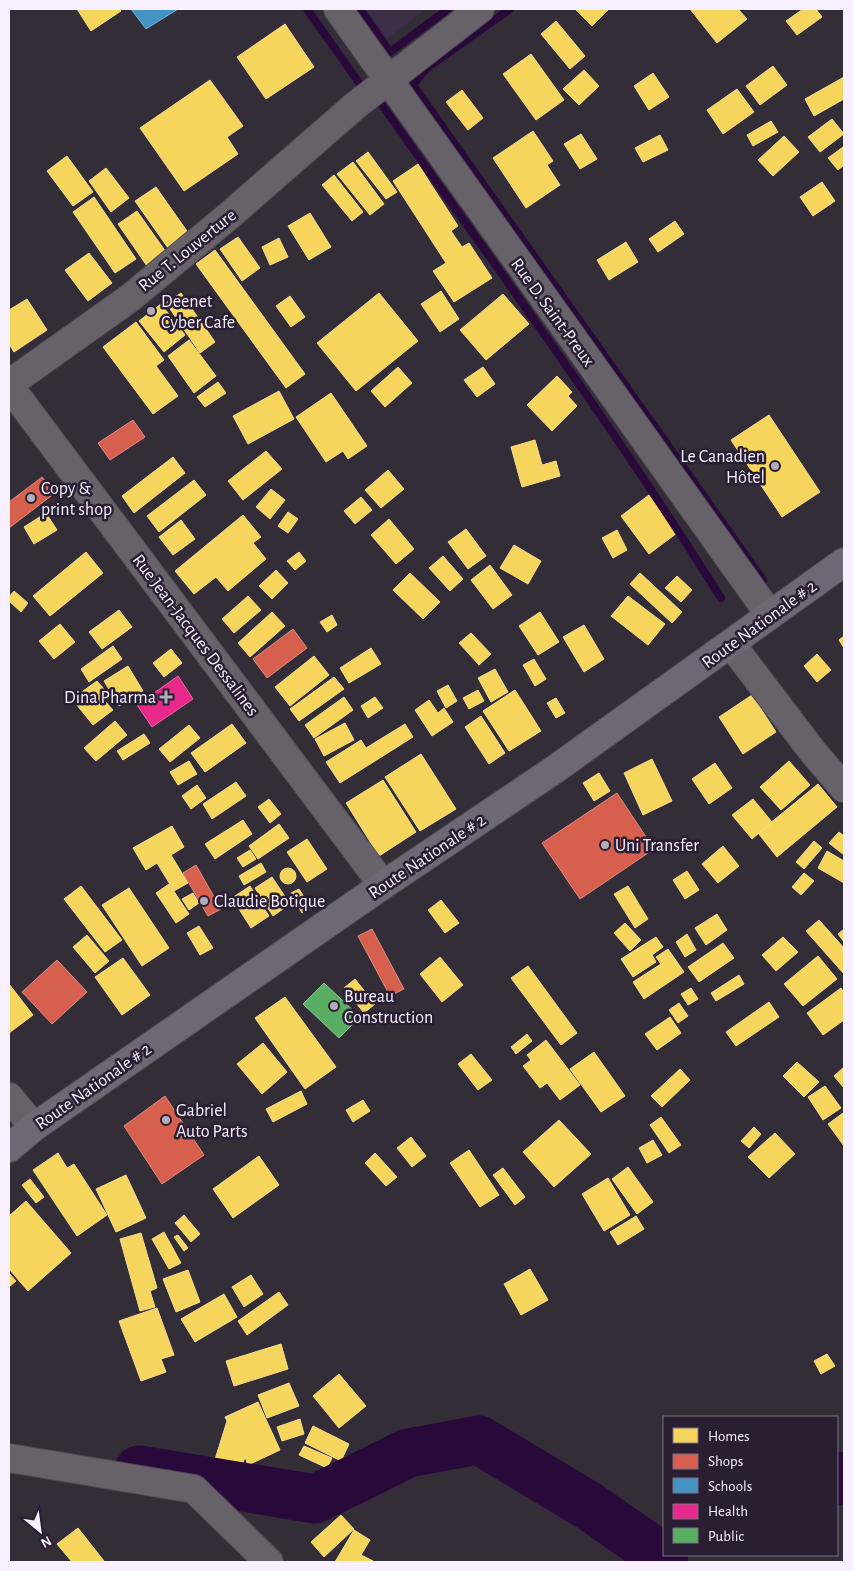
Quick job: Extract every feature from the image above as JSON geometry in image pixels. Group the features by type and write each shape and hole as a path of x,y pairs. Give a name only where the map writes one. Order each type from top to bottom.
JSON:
{"main road":[{"name":"Route Nationale # 2","path":"9,1148 34,1127 382,885 554,770 844,562"}],"street":[{"name":"Rue D. Saint-Preux","path":"338,9 384,84 770,615"},
{"name":"Rue T. Louverture","path":"9,385 130,298 231,214 356,105 480,9"},
{"name":"Rue Jean-Jacques Dessalines","path":"9,385 382,885"},
{"path":"731,644 813,752 844,788"},
{"path":"9,1097 34,1127"},
{"path":"9,1458 194,1489 269,1562"}],"shaded area":[{"path":"366,9 426,9 387,38"}],"building: Homes":[{"path":"77,9 119,9 121,11 91,31"},
{"path":"575,9 609,9 592,26"},
{"path":"690,9 738,9 747,19 717,43"},
{"path":"803,9 816,9 822,17 797,35 786,21"},
{"path":"556,21 585,56 570,69 541,34"},
{"path":"285,24 314,67 266,99 237,57"},
{"path":"531,54 564,100 536,120 503,74"},
{"path":"773,66 787,85 760,105 746,86"},
{"path":"584,70 599,86 579,105 563,89"},
{"path":"653,73 669,97 649,110 634,86"},
{"path":"844,77 844,99 814,116 805,99"},
{"path":"210,80 243,126 227,137 238,154 184,191 140,128"},
{"path":"737,89 754,112 723,134 707,110"},
{"path":"462,90 483,118 468,130 446,102"},
{"path":"832,119 844,134 820,152 808,137"},
{"path":"771,121 778,132 753,146 747,135"},
{"path":"533,131 553,161 547,165 560,185 526,208 493,158"},
{"path":"581,134 597,159 580,169 564,144"},
{"path":"660,135 668,150 643,162 635,148"},
{"path":"784,136 799,152 773,176 758,160"},
{"path":"843,147 844,165 838,170 828,158"},
{"path":"368,152 397,192 386,199 356,161"},
{"path":"67,156 93,192 73,206 47,171"},
{"path":"353,162 384,204 370,215 337,174"},
{"path":"418,164 458,226 451,231 462,247 469,243 492,278 454,302 433,271 446,263 393,181"},
{"path":"106,168 129,198 111,212 89,181"},
{"path":"334,175 363,212 352,221 322,185"},
{"path":"822,182 835,201 813,216 800,197"},
{"path":"156,187 189,234 168,248 135,201"},
{"path":"94,197 136,259 115,273 73,212"},
{"path":"137,211 166,252 147,266 118,224"},
{"path":"310,213 331,247 309,260 288,226"},
{"path":"675,221 684,234 658,252 649,239"},
{"path":"238,237 260,268 242,281 220,249"},
{"path":"279,238 288,257 270,265 262,247"},
{"path":"626,242 638,262 609,280 597,260"},
{"path":"215,250 305,374 286,388 196,264"},
{"path":"89,253 112,283 88,301 65,270"},
{"path":"441,291 459,319 440,332 421,304"},
{"path":"181,293 215,342 200,353 166,303"},
{"path":"379,293 418,341 356,391 317,343"},
{"path":"503,294 529,324 486,360 460,330"},
{"path":"290,296 305,317 291,327 276,306"},
{"path":"27,299 47,330 14,352 9,344 9,310"},
{"path":"161,304 185,335 164,352 139,321"},
{"path":"136,322 164,360 156,366 178,396 153,414 103,347"},
{"path":"189,340 216,376 194,393 168,356"},
{"path":"398,367 412,383 385,407 371,391"},
{"path":"483,367 495,384 477,397 464,380"},
{"path":"557,376 572,392 568,396 577,406 552,431 527,405"},
{"path":"218,382 226,393 205,407 197,397"},
{"path":"279,391 294,419 248,444 233,416"},
{"path":"331,393 367,446 348,459 343,451 326,462 296,417"},
{"name":"Le Canadien Hôtel","path":"769,415 820,492 782,517 731,440"},
{"path":"535,440 542,465 556,461 560,476 522,487 511,447"},
{"path":"266,451 282,469 243,500 228,481"},
{"path":"173,457 185,473 134,513 122,496"},
{"path":"388,470 404,489 381,508 365,490"},
{"path":"194,480 206,495 159,532 147,516"},
{"path":"271,489 285,500 270,519 256,507"},
{"path":"649,495 677,533 649,554 621,516"},
{"path":"361,497 372,510 355,524 344,511"},
{"path":"288,512 298,519 288,533 278,526"},
{"path":"46,513 57,530 34,544 24,527"},
{"path":"243,515 261,537 253,543 266,559 228,591 216,577 194,594 175,571"},
{"path":"389,519 414,549 396,564 371,535"},
{"path":"181,520 195,539 173,555 159,537"},
{"path":"466,529 486,556 468,569 448,542"},
{"path":"617,530 627,550 613,558 602,538"},
{"path":"514,545 541,561 528,584 500,568"},
{"path":"86,552 103,573 50,616 33,596"},
{"path":"299,552 306,561 295,570 287,561"},
{"path":"443,556 463,579 450,591 429,568"},
{"path":"490,565 512,595 493,609 471,580"},
{"path":"276,570 288,583 272,599 259,586"},
{"path":"410,573 440,602 423,619 393,590"},
{"path":"640,573 682,612 672,623 630,584"},
{"path":"677,576 692,590 681,602 665,588"},
{"path":"14,591 28,603 21,612 9,601 9,597"},
{"path":"248,596 261,610 234,633 222,619"},
{"path":"628,596 665,624 648,645 611,616"},
{"path":"119,610 132,627 102,649 89,632"},
{"path":"272,612 285,626 250,657 238,643"},
{"path":"540,612 559,642 538,655 519,626"},
{"path":"332,615 337,625 327,632 320,622"},
{"path":"60,624 75,642 54,659 39,641"},
{"path":"584,625 604,659 584,672 563,637"},
{"path":"471,633 491,654 479,665 459,643"},
{"path":"844,636 844,648 839,640"},
{"path":"113,646 122,659 89,682 81,669"},
{"path":"371,648 381,664 349,683 340,668"},
{"path":"171,649 182,663 164,677 153,663"},
{"path":"817,654 831,670 817,682 804,666"},
{"path":"314,656 329,675 290,706 275,687"},
{"path":"534,659 546,679 535,686 523,665"},
{"path":"128,666 143,691 119,706 104,681"},
{"path":"495,669 508,692 491,702 478,678"},
{"path":"334,677 344,689 299,721 290,709"},
{"path":"97,681 110,696 104,700 113,710 93,725 72,699"},
{"path":"448,685 457,701 446,708 437,691"},
{"path":"478,690 484,701 469,709 463,698"},
{"path":"515,690 541,731 509,751 483,711"},
{"path":"752,695 776,732 743,754 719,717"},
{"path":"344,697 353,710 314,738 305,725"},
{"path":"375,697 383,708 368,718 361,706"},
{"path":"556,698 565,713 556,718 547,703"},
{"path":"429,700 438,713 444,708 453,722 432,736 415,710"},
{"path":"481,716 505,753 489,764 465,727"},
{"path":"115,721 127,735 96,761 84,748"},
{"path":"345,723 354,740 324,756 315,739"},
{"path":"232,724 246,743 205,772 191,753"},
{"path":"405,724 413,737 340,783 326,762 361,740 366,748"},
{"path":"189,725 200,738 170,762 159,749"},
{"path":"144,734 150,743 123,760 117,751"},
{"path":"421,754 456,809 420,831 385,777"},
{"path":"652,759 672,801 643,815 624,773"},
{"path":"189,761 197,774 178,785 170,772"},
{"path":"789,761 810,785 781,810 760,787"},
{"path":"715,763 732,788 709,804 692,779"},
{"path":"599,773 610,791 594,801 583,783"},
{"path":"383,780 416,832 379,856 346,803"},
{"path":"236,782 246,796 212,819 203,804"},
{"path":"818,784 837,807 777,857 758,833"},
{"path":"197,785 206,798 191,809 182,796"},
{"path":"269,799 281,814 270,823 258,807"},
{"path":"753,799 772,822 752,839 732,815"},
{"path":"243,820 252,834 215,859 205,844"},
{"path":"279,824 289,838 258,859 249,846"},
{"path":"172,826 184,847 171,855 188,883 174,891 157,863 146,870 133,848"},
{"path":"839,832 844,836 844,855 829,843"},
{"path":"307,839 327,869 307,882 287,852"},
{"path":"814,841 822,848 804,869 796,862"},
{"path":"723,846 739,866 718,883 702,864"},
{"path":"250,850 256,859 243,867 237,858"},
{"path":"827,851 844,861 844,883 818,868"},
{"path":"261,863 266,872 244,885 239,876"},
{"path":"285,868 291,868 296,873 294,882 285,884 280,879 280,873"},
{"path":"687,871 699,890 685,899 673,880"},
{"path":"804,873 814,881 801,895 792,887"},
{"path":"272,877 290,904 273,916 255,888"},
{"path":"169,884 189,914 176,923 156,893"},
{"path":"81,886 122,940 105,952 64,899"},
{"path":"250,886 269,916 251,928 232,898"},
{"path":"628,886 648,919 635,928 614,894"},
{"path":"129,888 169,948 142,966 102,905"},
{"path":"299,889 311,908 302,913 291,893"},
{"path":"193,893 199,903 189,910 182,899"},
{"path":"441,900 459,923 445,933 428,910"},
{"path":"717,914 727,930 706,945 695,928"},
{"path":"819,920 844,948 844,974 806,931"},
{"path":"625,923 641,940 630,951 614,933"},
{"path":"199,926 213,948 200,955 187,933"},
{"path":"844,929 844,942 838,934"},
{"path":"687,934 696,950 685,957 676,942"},
{"path":"87,935 109,961 95,973 73,947"},
{"path":"656,937 663,947 652,955 656,962 633,977 621,959"},
{"path":"783,937 798,952 776,971 762,955"},
{"path":"723,943 734,958 699,982 688,967"},
{"path":"668,949 684,972 644,999 633,982 661,964 656,957"},
{"path":"818,956 837,979 803,1006 784,984"},
{"path":"440,957 463,985 442,1002 420,974"},
{"path":"123,958 150,995 122,1015 95,977"},
{"path":"528,966 577,1033 561,1045 511,978"},
{"path":"739,975 744,984 716,1001 711,993"},
{"path":"355,979 375,1004 364,1013 344,988"},
{"path":"9,984 33,1015 9,1033"},
{"path":"691,988 698,999 688,1005 681,994"},
{"path":"841,988 844,993 844,1020 823,1035 807,1013"},
{"path":"285,997 336,1067 305,1089 255,1018"},
{"path":"769,1002 779,1017 736,1046 726,1032"},
{"path":"679,1003 688,1016 678,1023 669,1010"},
{"path":"670,1017 681,1033 657,1050 645,1034"},
{"path":"527,1034 532,1041 516,1054 511,1047"},
{"path":"546,1040 580,1085 560,1100 547,1083 540,1088 523,1066 531,1060 527,1055"},
{"path":"263,1043 287,1072 262,1094 237,1064"},
{"path":"594,1052 625,1096 601,1112 570,1069"},
{"path":"471,1054 492,1080 478,1090 458,1064"},
{"path":"797,1062 819,1082 804,1097 783,1076"},
{"path":"844,1067 844,1088 834,1076"},
{"path":"680,1069 690,1080 662,1107 651,1096"},
{"path":"825,1086 841,1108 823,1120 808,1097"},
{"path":"301,1091 307,1104 273,1122 266,1109"},
{"path":"363,1100 370,1111 353,1122 346,1110"},
{"path":"843,1113 844,1115 844,1146 828,1124"},
{"path":"661,1117 681,1145 669,1153 650,1125"},
{"path":"559,1120 591,1154 554,1187 523,1152"},
{"path":"754,1127 761,1134 749,1148 741,1141"},
{"path":"775,1133 795,1154 769,1178 748,1157"},
{"path":"411,1137 426,1156 412,1167 397,1148"},
{"path":"653,1140 662,1155 647,1163 639,1148"},
{"path":"469,1150 499,1195 480,1207 450,1163"},
{"path":"58,1153 67,1168 74,1164 107,1215 77,1236 33,1170"},
{"path":"375,1153 397,1177 386,1186 365,1163"},
{"path":"259,1156 279,1185 233,1218 213,1189"},
{"path":"628,1167 653,1202 637,1214 612,1179"},
{"path":"503,1168 525,1197 515,1205 493,1175"},
{"path":"126,1175 146,1218 116,1232 96,1189"},
{"path":"608,1178 630,1215 604,1231 582,1194"},
{"path":"30,1179 44,1197 36,1203 22,1185"},
{"path":"26,1201 71,1253 28,1291 9,1269 9,1216"},
{"path":"184,1215 200,1234 191,1242 175,1223"},
{"path":"636,1216 644,1229 618,1245 610,1232"},
{"path":"164,1232 181,1263 169,1269 152,1239"},
{"path":"141,1233 157,1288 150,1291 155,1307 140,1311 120,1239"},
{"path":"178,1235 188,1248 184,1251 174,1237"},
{"path":"530,1269 548,1300 521,1315 504,1284"},
{"path":"188,1270 200,1302 176,1312 163,1279"},
{"path":"9,1273 16,1281 9,1287"},
{"path":"251,1275 263,1294 244,1307 232,1287"},
{"path":"279,1292 288,1305 247,1335 238,1321"},
{"path":"224,1294 237,1317 195,1342 181,1319"},
{"path":"157,1308 174,1355 161,1359 166,1372 141,1381 119,1321"},
{"path":"281,1344 288,1369 234,1386 226,1361"},
{"path":"827,1354 835,1366 821,1374 814,1361"},
{"path":"339,1374 366,1406 339,1428 313,1396"},
{"path":"289,1383 299,1406 267,1418 258,1395"},
{"path":"258,1402 280,1450 248,1465 245,1457 239,1474 213,1466 227,1421 225,1417"},
{"path":"300,1419 304,1434 282,1441 277,1427"},
{"path":"313,1426 349,1444 341,1461 305,1443"},
{"path":"304,1446 332,1458 327,1468 299,1455"},
{"path":"341,1515 354,1529 324,1557 311,1542"},
{"path":"78,1528 103,1562 72,1562 57,1544"},
{"path":"354,1530 370,1540 361,1555 375,1562 335,1562"}],"building: Shops":[{"path":"133,420 145,437 110,460 98,443"},
{"path":"42,477 55,493 9,528 9,502"},
{"path":"293,629 307,648 267,678 253,659"},
{"path":"617,793 654,849 580,899 542,843"},
{"path":"196,865 221,909 208,916 183,873"},
{"path":"372,929 404,989 390,996 358,936"},
{"path":"57,960 87,992 52,1024 22,992"},
{"path":"165,1096 204,1155 162,1184 124,1126"}],"building: Schools":[{"path":"131,9 178,9 146,29"}],"building: Health":[{"path":"178,676 193,699 152,727 137,705"}],"building: Public":[{"path":"324,983 360,1017 339,1038 303,1004"}],"waterway":[{"path":"307,9 362,87 382,105 555,349 681,535 721,598"},
{"path":"360,9 390,52 448,9"},
{"path":"510,9 427,68 413,85 763,580"},
{"path":"139,1470 315,1499 408,1453 479,1440 589,1506 658,1554 663,1554"},
{"path":"838,1477 844,1481"}],"place":[{"name":"Deenet Cyber Cafe","path":"151,311"},
{"name":"Le Canadien Hôtel","path":"775,466"},
{"name":"Copy & print shop","path":"31,498"},
{"name":"Dina Pharma","path":"166,697"},
{"name":"Uni Transfer","path":"605,845"},
{"name":"Claudie Botique","path":"204,901"},
{"name":"Bureau Construction","path":"334,1006"},
{"name":"Gabriel Auto Parts","path":"166,1120"}]}
